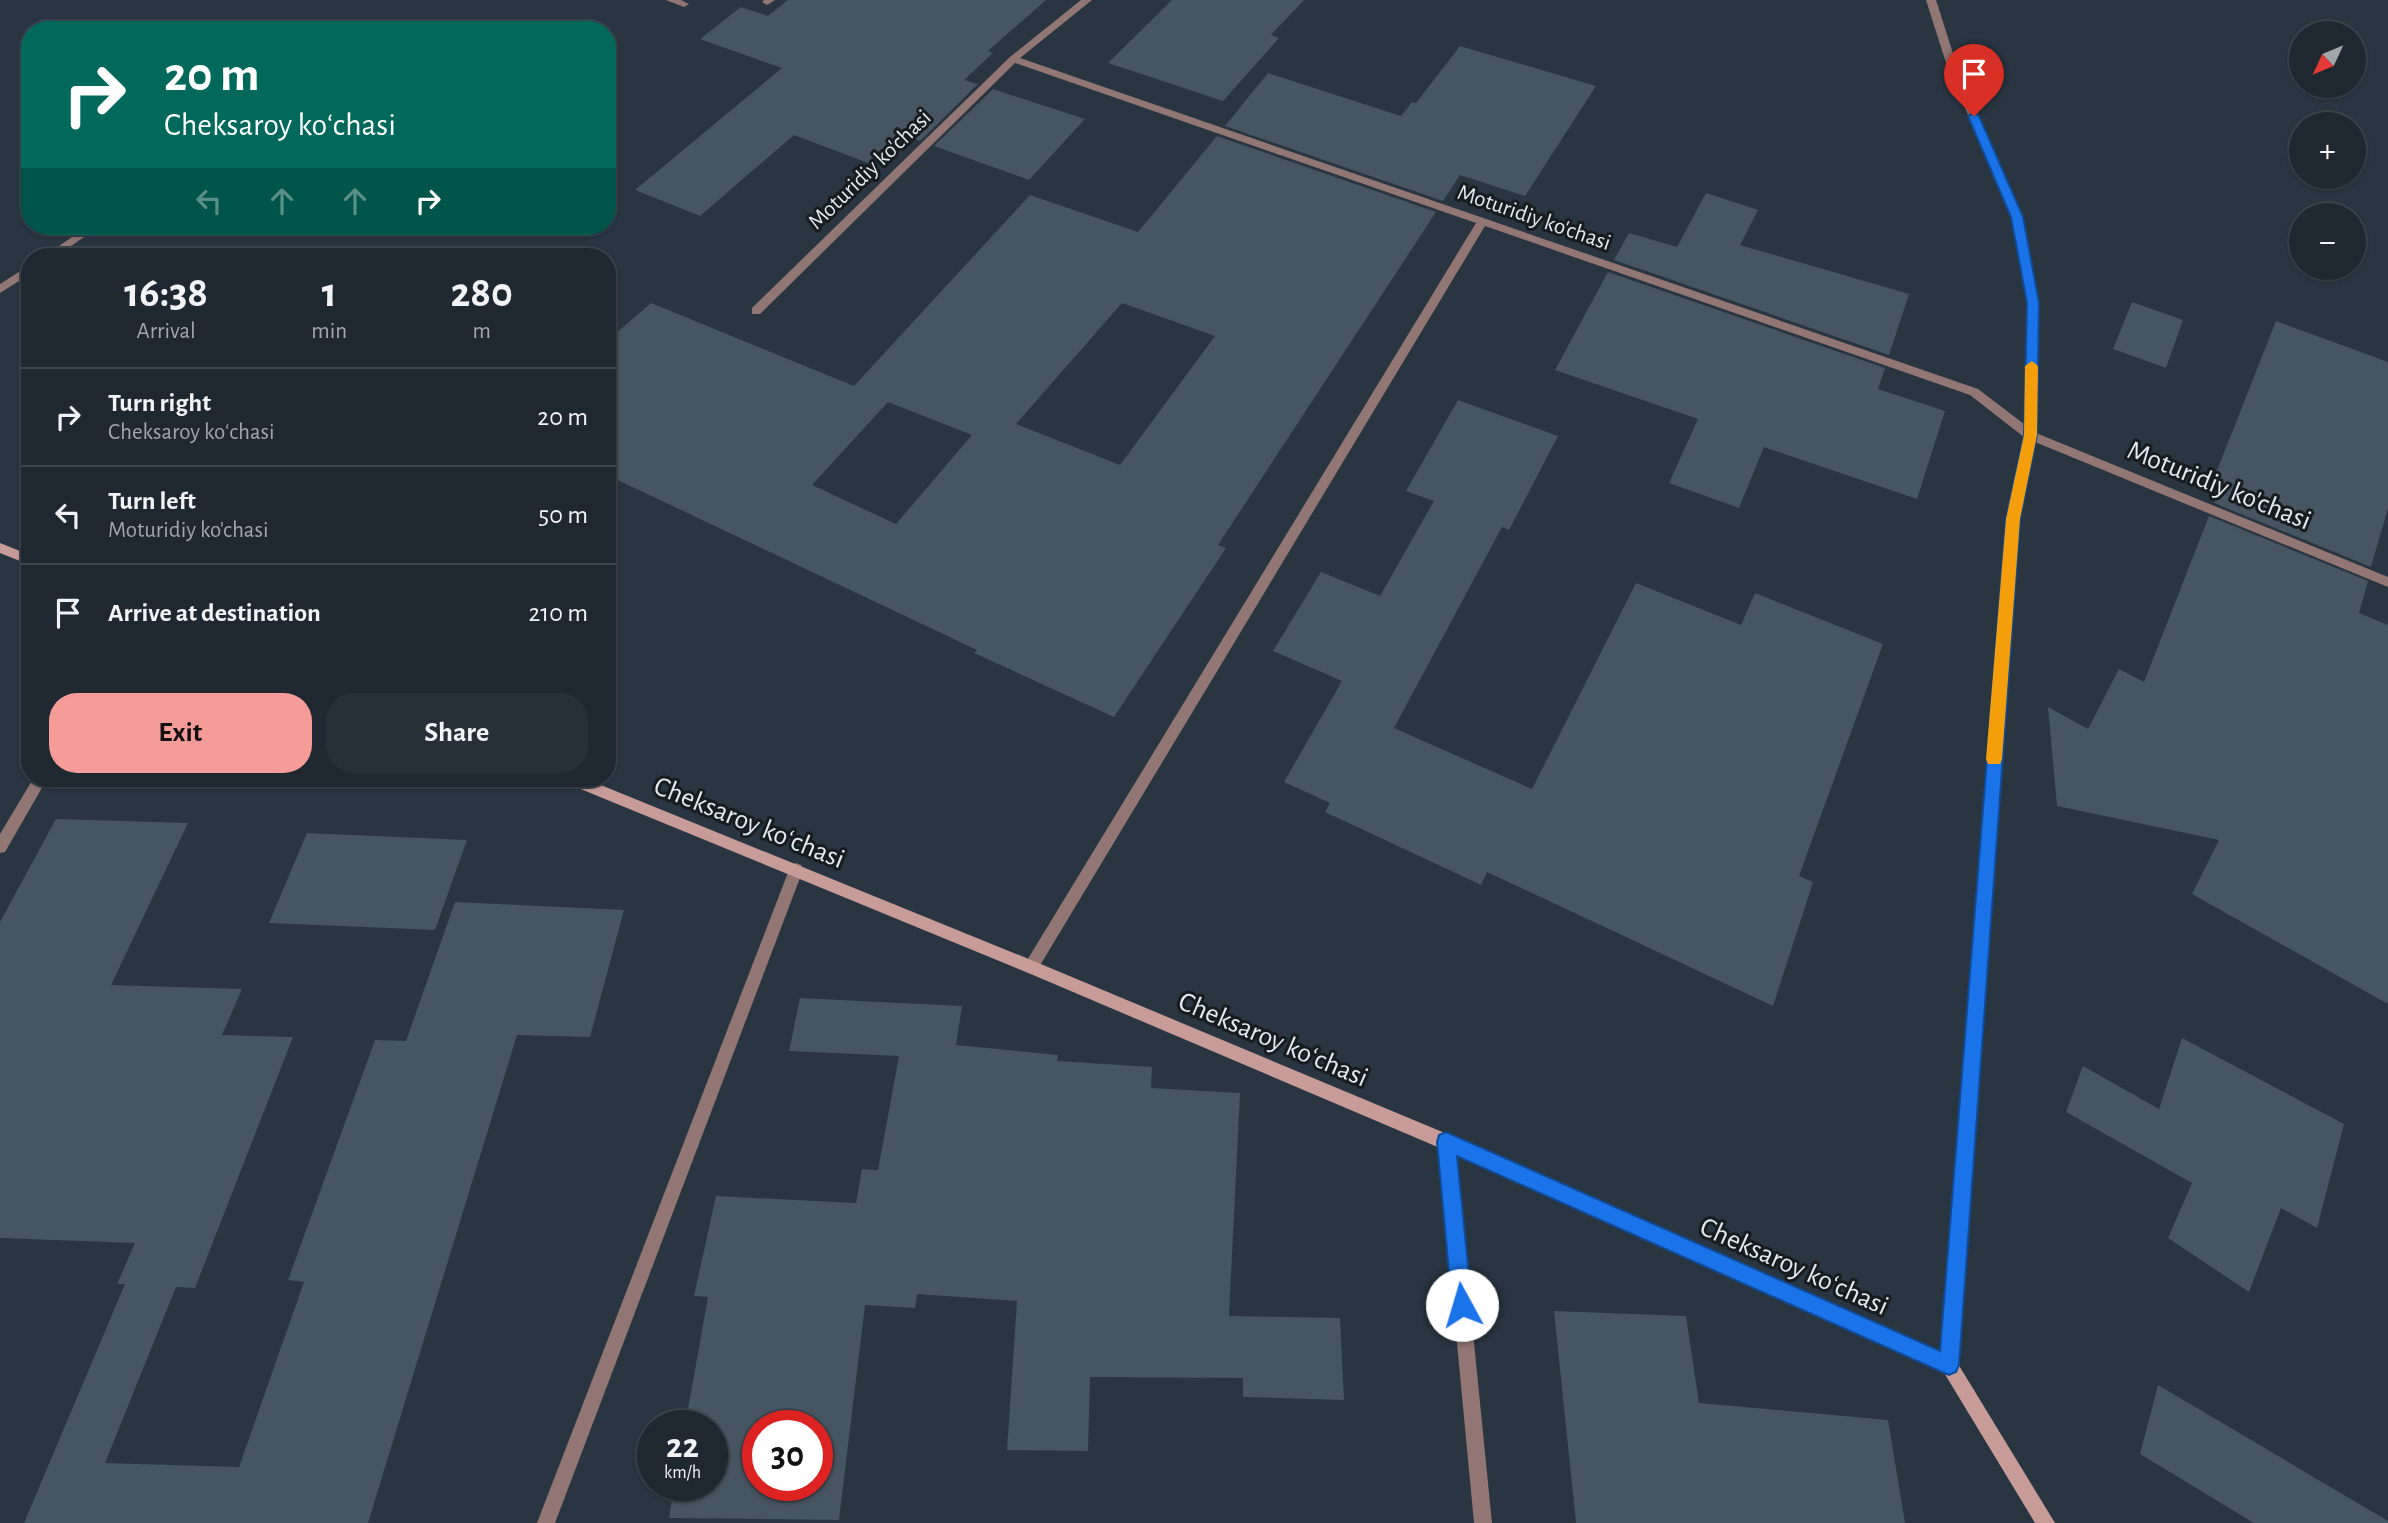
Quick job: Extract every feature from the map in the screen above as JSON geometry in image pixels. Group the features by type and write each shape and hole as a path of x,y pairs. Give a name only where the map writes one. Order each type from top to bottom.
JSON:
{"street":[{"path":"671,0 684,5"},
{"name":"Moturidiy ko'chasi","path":"756,311 1013,59 1087,0"},
{"path":"1931,0 1952,66 2017,217 2033,303 2030,435 2013,519 1949,1365 2046,1523"},
{"name":"Moturidiy ko'chasi","path":"1013,59 1974,392 2030,435 2388,582"},
{"path":"1031,967 1482,222"},
{"path":"62,248 81,235"},
{"path":"0,289 21,275"},
{"path":"0,548 21,556"},
{"path":"0,846 35,787"},
{"name":"Cheksaroy koʻchasi","path":"591,787 1031,967 1446,1142 1949,1365"},
{"path":"546,1523 796,870"},
{"path":"1446,1142 1483,1523"}],"building":[{"path":"788,0 1046,0 988,51 993,53 964,80 978,84 920,141 903,135 871,164 794,135 700,216 635,190 782,68 700,39 741,7 768,16"},
{"path":"1172,0 1304,0 1271,35 1279,38 1223,101 1108,63"},
{"path":"1460,46 1596,86 1525,196 1460,175 1443,201 1225,126 1268,73 1401,116 1412,102 1416,103"},
{"path":"993,89 1085,119 1029,180 934,146"},
{"path":"1217,136 1436,212 1218,545 1226,548 1114,717 974,653 977,650 616,479 616,333 651,303 854,386 1030,195 1138,232","holes":["1122,303 1215,336 1120,465 1016,424","888,402 972,435 896,524 812,485"]},
{"path":"1706,193 1758,210 1740,245 1909,294 1889,355 1614,260 1629,233 1677,247"},
{"path":"1608,272 1885,368 1878,389 1945,411 1917,499 1764,447 1739,508 1669,483 1698,419 1555,370"},
{"path":"2132,302 2183,320 2166,368 2113,349"},
{"path":"2276,321 2388,362 2388,508 2371,567 2214,503 2220,487 2212,483"},
{"path":"1458,400 1558,436 1509,530 1502,527 1394,728 1532,789 1636,583 1741,625 1755,593 1883,644 1799,876 1813,882 1773,1006 1487,872 1481,885 1325,812 1330,803 1284,782 1342,681 1273,651 1321,572 1380,596 1434,501 1406,491"},
{"path":"2209,516 2368,581 2359,613 2388,625 2388,1004 2192,894 2219,840 2057,806 2048,707 2088,729 2119,669 2144,682"},
{"path":"56,819 188,823 111,985 242,989 222,1035 293,1037 195,1288 176,1287 105,1463 239,1467 304,1282 288,1280 375,1040 406,1041 455,902 624,910 590,1037 517,1035 368,1523 24,1523 125,1284 117,1284 135,1243 0,1238 0,922"},
{"path":"307,833 467,840 435,930 269,923"},
{"path":"800,998 962,1006 956,1045 1058,1055 1057,1061 1152,1067 1151,1088 1240,1093 1229,1316 1340,1318 1344,1400 1243,1397 1243,1378 1090,1377 1088,1451 1007,1450 1017,1301 917,1294 915,1308 865,1305 839,1520 669,1518 672,1501 728,1501 728,1410 688,1410 708,1297 694,1296 716,1196 856,1203 862,1169 878,1170 899,1056 789,1051"},
{"path":"2182,1038 2344,1124 2317,1228 2281,1208 2249,1292 2168,1238 2192,1183 2066,1112 2083,1066 2159,1109"},
{"path":"1554,1311 1686,1316 1699,1403 1888,1420 1905,1523 1576,1523"},
{"path":"2158,1385 2388,1523 2254,1523 2140,1454"}],"slow traffic":[{"path":"1994,759 2013,519 2030,435 2032,366"}],"route":[{"path":"1462,1305 1446,1142 1949,1365 2013,519 2030,435 2033,303 2017,217 1974,116"}]}
